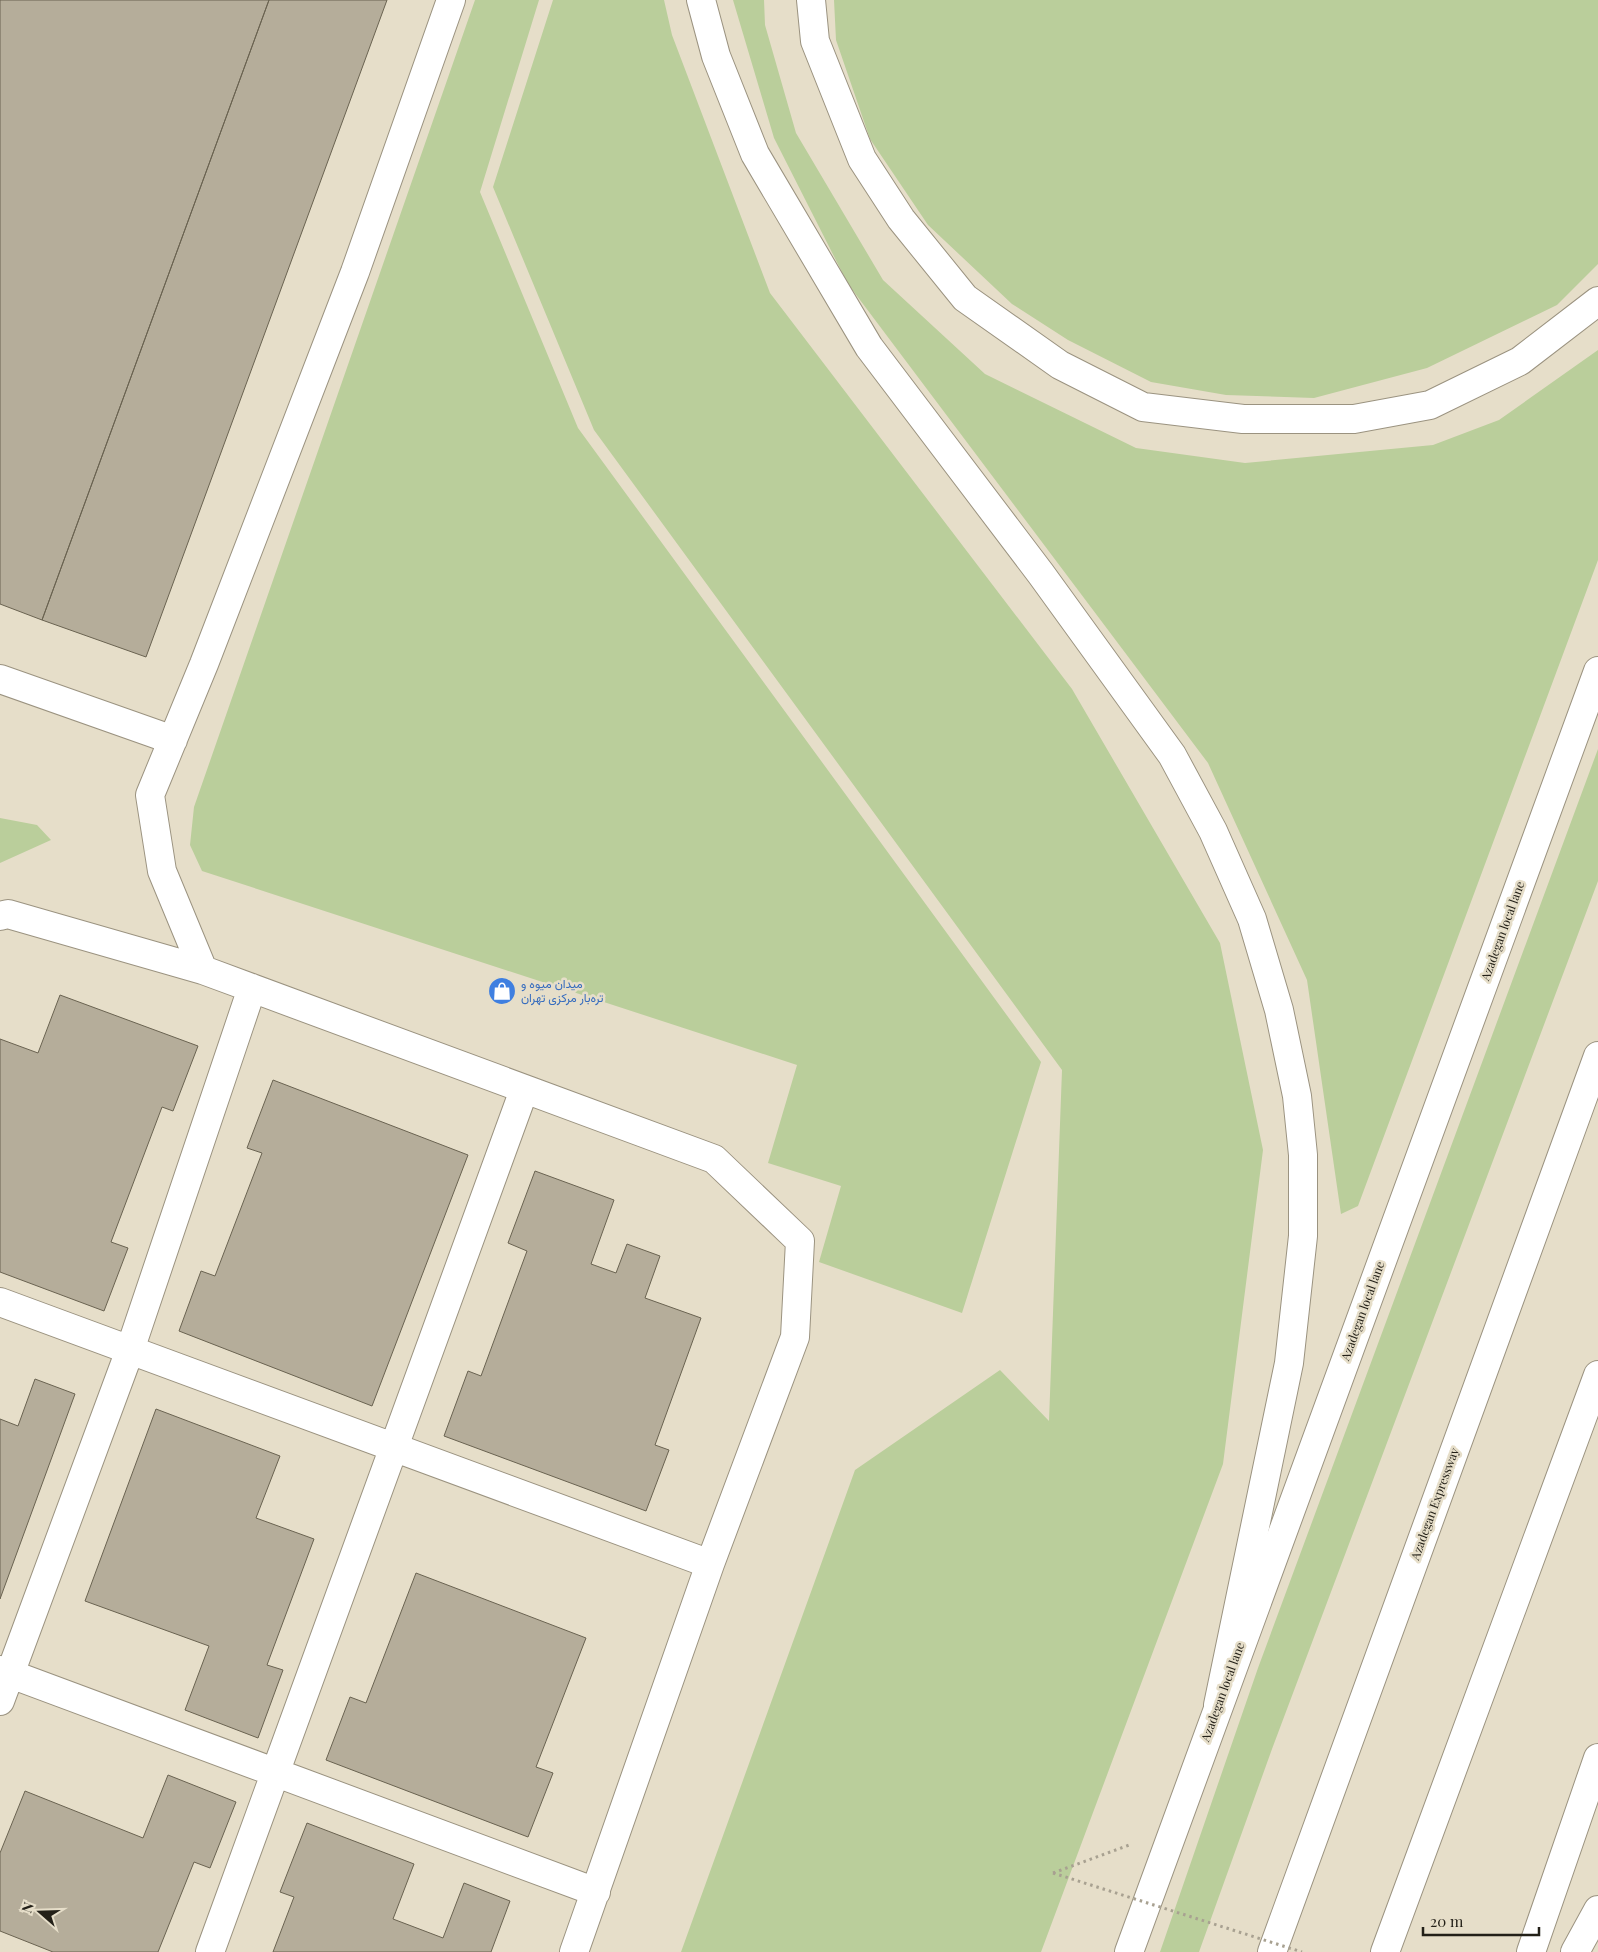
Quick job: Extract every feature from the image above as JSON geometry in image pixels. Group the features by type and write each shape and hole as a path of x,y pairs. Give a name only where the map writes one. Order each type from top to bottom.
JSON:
{"main road":[{"path":"203,970 162,871 150,795 355,272 452,0"},
{"path":"701,0 716,56 755,154 869,347 1041,574 1172,755 1213,831 1252,919 1279,1010 1297,1096 1303,1155 1302,1236 1289,1363 1218,1705"},
{"path":"811,0 816,42 862,159 901,219 959,291 965,298 1060,365 1143,407 1243,419 1354,419 1430,405 1520,361 1598,301"},
{"name":"Azadegan local lane","path":"1129,1952 1598,671"},
{"path":"0,679 173,740"},
{"path":"0,916 8,914 203,970 714,1159 800,1241 795,1337 710,1564 574,1952"},
{"path":"0,1701 5,1672 130,1350 252,988"},
{"name":"Azadegan Expressway","path":"1272,1952 1598,1056"},
{"path":"210,1952 524,1090"},
{"path":"0,1302 710,1564"},
{"path":"1385,1952 1598,1375"},
{"path":"5,1672 596,1892"},
{"path":"1531,1952 1598,1758"},
{"path":"1575,1952 1598,1910"}],"path":[{"path":"1174,1828 1053,1873 1302,1952"}],"green space":[{"path":"475,0 539,0 480,192 578,428 1041,1062 962,1313 819,1262 841,1186 768,1163 797,1065 202,871 190,845 194,807"},
{"path":"553,0 664,0 672,35 770,293 1072,689 1220,943 1263,1150 1223,1464 1041,1952 681,1952 855,1470 1000,1370 1049,1421 1062,1070 594,430 493,187"},
{"path":"733,0 764,0 765,25 796,133 883,280 985,374 1136,448 1245,463 1433,445 1499,420 1598,350 1598,560 1358,1206 1341,1214 1307,980 1208,763 848,284 774,138"},
{"path":"834,0 1598,0 1598,264 1557,305 1427,368 1314,398 1226,395 1151,382 1068,340 1012,304 928,225 870,139 836,40"},
{"path":"1598,749 1598,881 1272,1749 1199,1952 1160,1952 1258,1668"},
{"path":"0,818 37,825 51,840 0,863"}],"building":[{"path":"0,0 269,0 42,620 0,604"},
{"path":"269,0 387,0 146,657 42,620"},
{"path":"60,995 198,1046 173,1111 162,1107 111,1242 128,1248 104,1311 0,1272 0,1039 38,1053"},
{"path":"273,1080 468,1155 372,1406 179,1331 201,1271 215,1276 262,1153 247,1148"},
{"path":"535,1171 614,1200 591,1264 616,1273 627,1244 660,1256 645,1298 701,1318 655,1445 669,1450 646,1511 444,1436 468,1371 481,1376 527,1251 508,1243"},
{"path":"35,1379 75,1394 0,1599 0,1419 18,1426"},
{"path":"156,1409 280,1456 256,1518 314,1539 267,1665 283,1670 258,1738 185,1710 209,1646 85,1601"},
{"path":"416,1573 586,1638 536,1767 553,1773 528,1837 326,1760 350,1697 366,1703"},
{"path":"168,1775 236,1802 210,1868 194,1862 158,1952 53,1952 0,1931 0,1853 25,1791 143,1838"},
{"path":"307,1823 414,1864 393,1919 443,1938 464,1883 510,1901 491,1952 273,1952 294,1897 280,1892"}],"place":[{"name":"میدان میوه و تره‌بار مرکزی تهران","path":"502,991"}]}
